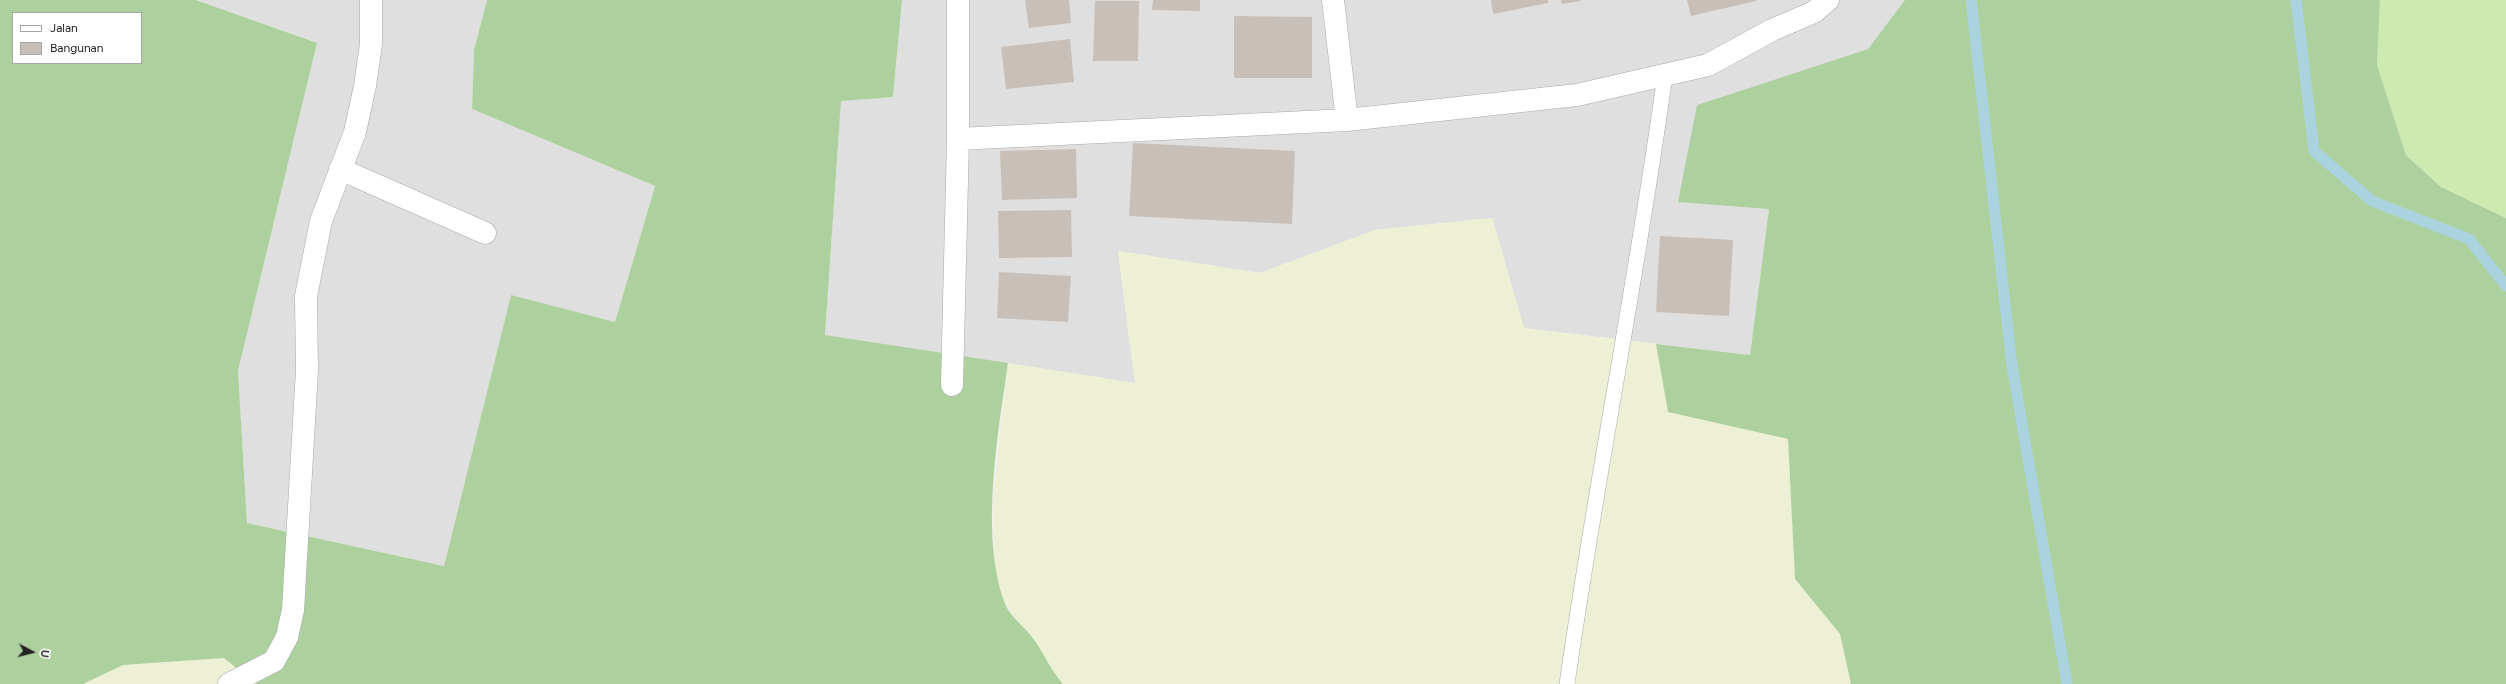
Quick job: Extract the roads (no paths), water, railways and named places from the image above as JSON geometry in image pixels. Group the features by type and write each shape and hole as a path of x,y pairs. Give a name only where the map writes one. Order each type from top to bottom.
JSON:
{"street":[{"path":"229,684 274,662 287,636 292,610 307,370 306,296 321,221 355,132 365,86 371,44 371,0"},
{"path":"952,385 958,140 958,0"},
{"path":"1333,0 1348,120"},
{"path":"958,140 1348,120 1577,95 1708,65 1772,30 1814,12 1828,0"},
{"path":"340,169 485,233"}],"lane":[{"path":"1567,684 1590,525 1649,187 1665,75"}],"waterway":[{"path":"1971,0 2012,366 2067,684"},
{"path":"2296,0 2314,151 2372,201 2469,239 2506,286"}]}
